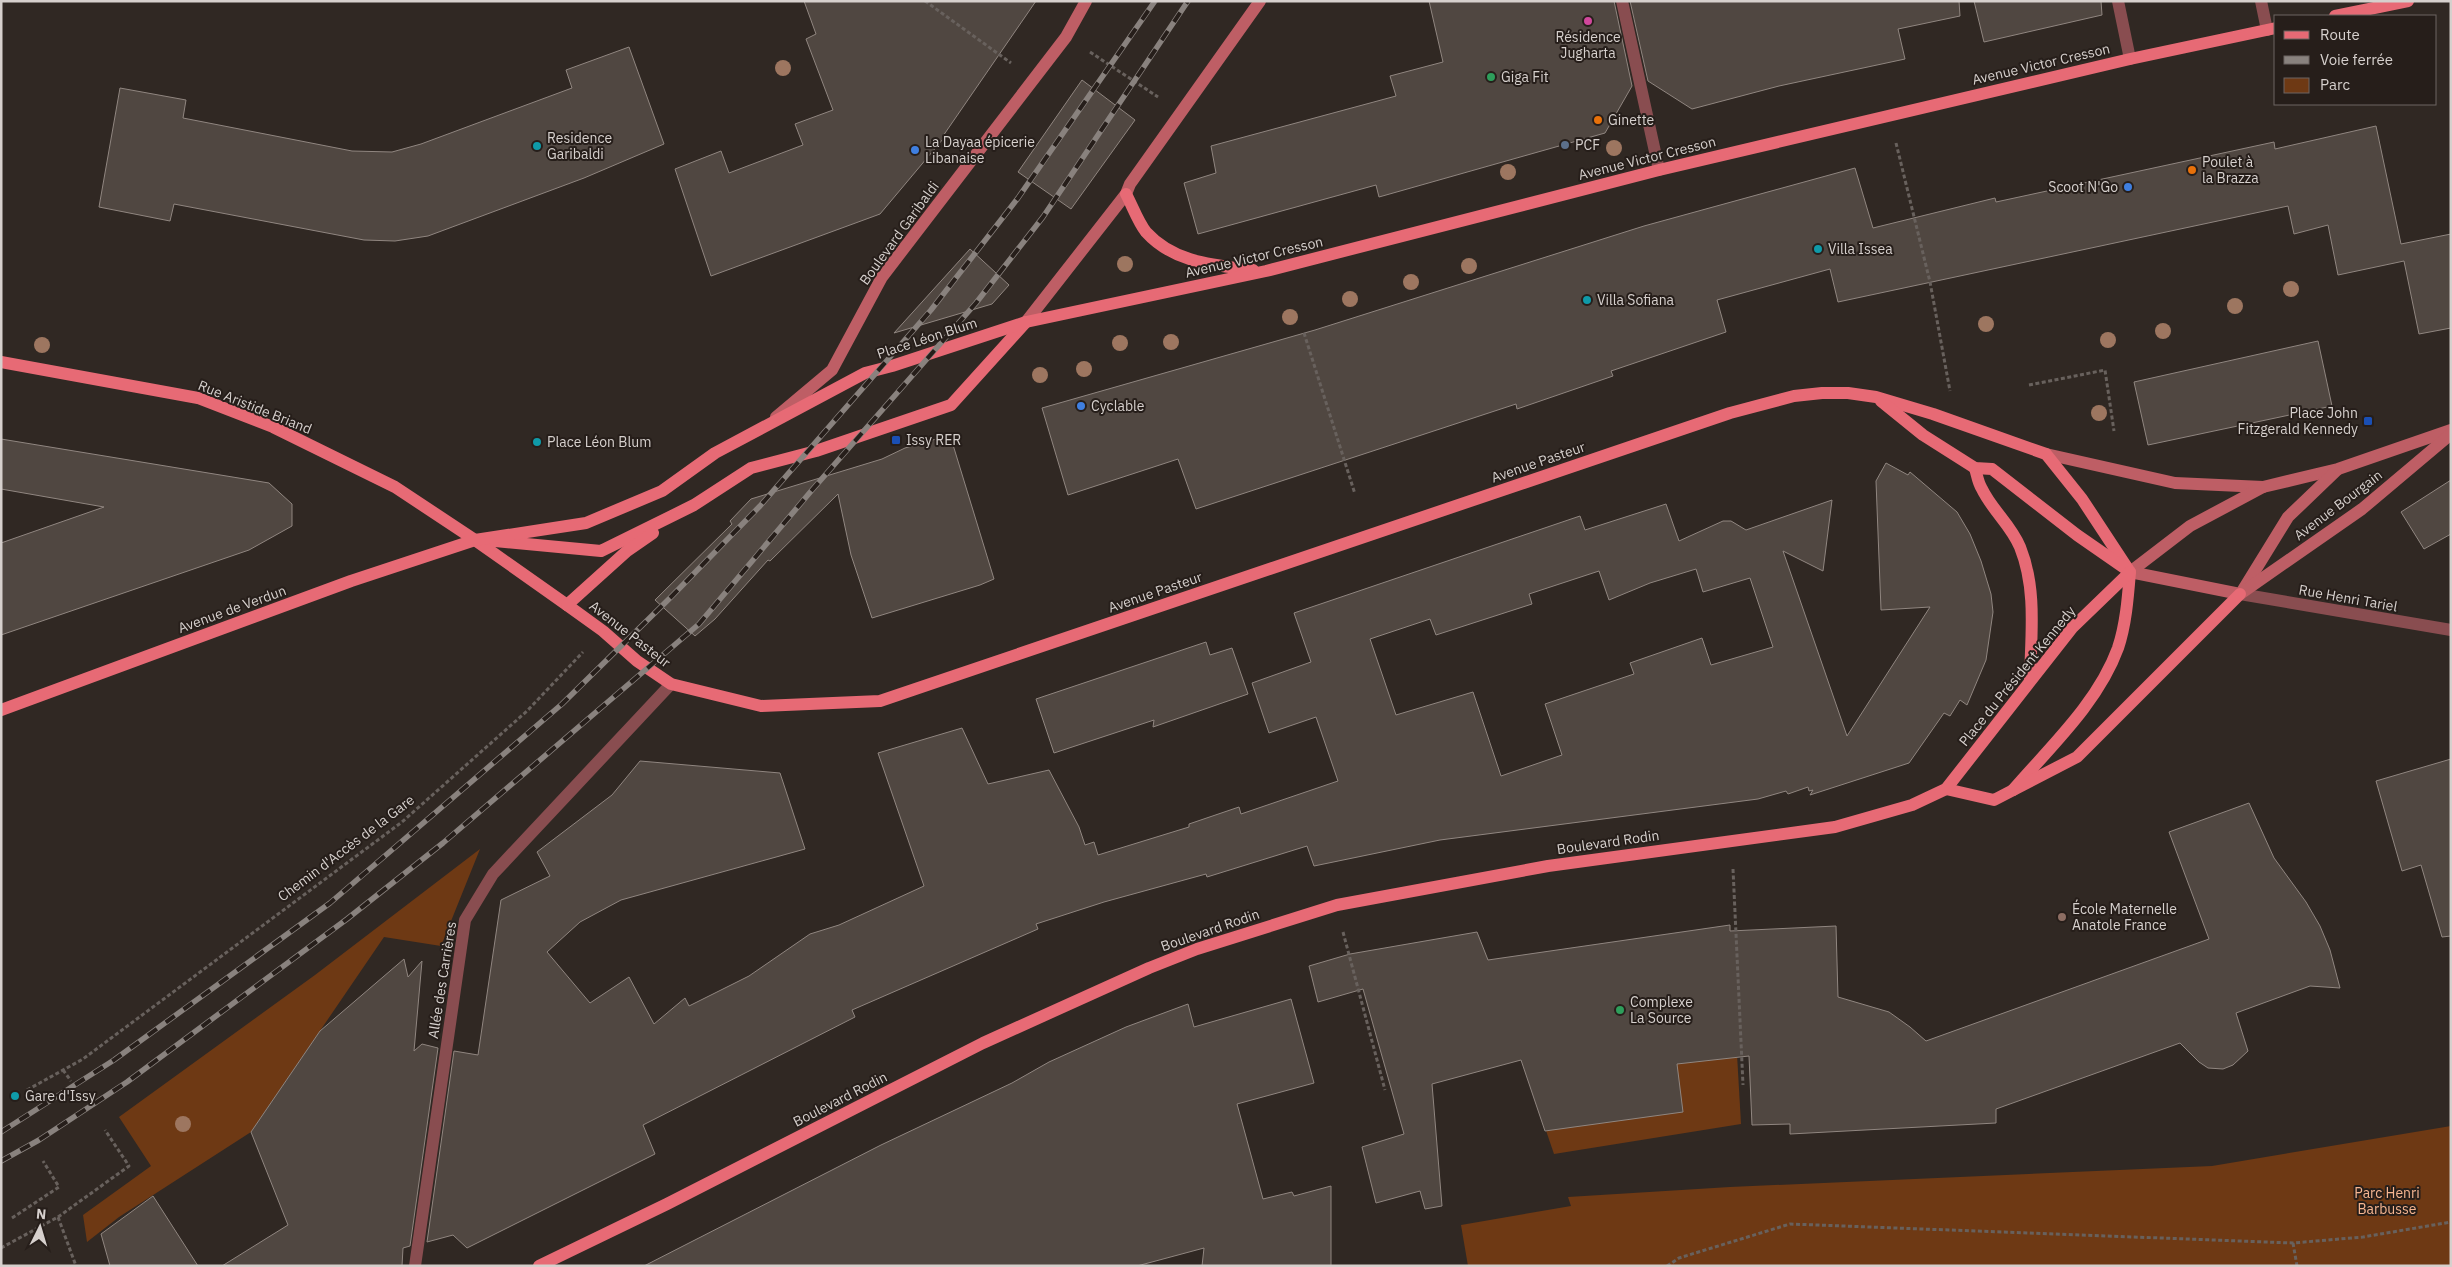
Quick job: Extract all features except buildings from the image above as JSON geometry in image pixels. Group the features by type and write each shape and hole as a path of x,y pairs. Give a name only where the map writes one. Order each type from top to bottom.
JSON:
{"main road":[{"name":"Boulevard Garibaldi","path":"766,426 832,370 882,277 1066,36 1086,1"},
{"path":"567,605 627,551 751,468 816,451 951,405 1026,322 1126,194 1130,184 1260,1"},
{"path":"2340,15 2408,1"},
{"name":"Avenue Victor Cresson","path":"1026,322 1266,271 1659,170 2130,59 2271,29"},
{"path":"1126,194 1146,231 1174,254 1201,264 1266,271"},
{"name":"Place Léon Blum","path":"475,540 586,523 662,492 714,453 865,373 1026,322"},
{"name":"Rue Aristide Briand","path":"1,362 198,398 273,427 395,487 475,540"},
{"name":"Avenue Pasteur","path":"475,540 603,631 637,661 671,684 761,706 880,701 1730,413 1794,396 1848,394 1876,397 1956,422 2046,454"},
{"path":"1876,397 1923,435 1975,468 1992,469 2077,535 2130,572 2240,594"},
{"name":"Avenue Bourgain","path":"2263,486 2338,469 2451,430"},
{"name":"Avenue Bourgain","path":"2240,594 2362,508 2451,434"},
{"path":"2046,454 2175,483 2263,486"},
{"path":"2012,790 2079,714 2112,662 2123,630 2130,572 2082,499 2046,454"},
{"path":"1975,468 1982,490 2008,524 2020,547 2032,592 2030,680"},
{"path":"1946,789 1994,800 2077,757 2240,594 2288,517 2338,469"},
{"name":"Place du Président Kennedy","path":"1946,789 2072,628 2130,572 2182,531 2263,486"},
{"path":"475,540 601,551 694,505"},
{"name":"Avenue de Verdun","path":"1,710 351,581 475,540"},
{"name":"Boulevard Rodin","path":"538,1266 676,1199 983,1043 1094,992 1197,949 1337,905 1548,866 1835,827 1912,805 1946,789"}],"street":[{"path":"1622,1 1659,170"},
{"path":"2118,1 2130,59"},
{"path":"2261,1 2271,29"},
{"name":"Rue Henri Tariel","path":"2240,594 2451,630"},
{"name":"Allée des Carrières","path":"415,1266 465,920 493,874 671,684"}],"path":[{"path":"925,1 1034,79"},
{"path":"1066,36 1159,98"},
{"path":"1889,116 1930,282 1956,422"},
{"path":"1304,332 1355,494"},
{"path":"2030,385 2105,370 2114,432"},
{"name":"Chemin d'Accès de la Gare","path":"27,1090 83,1059 402,822 527,711 603,631"},
{"path":"1731,841 1743,1086"},
{"path":"1337,905 1348,954 1385,1090"},
{"path":"62,1070 71,1081"},
{"path":"1,1248 58,1217 130,1166 105,1130"},
{"path":"12,1218 59,1187 43,1161"},
{"path":"58,1217 76,1266"},
{"path":"1667,1266 1679,1258 1790,1224 2293,1243 2363,1237 2451,1222"},
{"path":"2293,1243 2297,1266"}],"green space":[{"path":"480,849 441,946 384,937 251,1132 119,1217 87,1242 83,1215 151,1166 119,1117 315,975"},
{"name":"Complexe La Source","path":"1730,932 1741,1124 1554,1154 1488,960"},
{"name":"Parc Henri Barbusse","path":"2451,1126 2451,1266 1468,1266 1461,1225 1571,1206 1568,1197 1730,1187 2212,1166"}],"railway":[{"path":"1,1132 114,1060 330,903 562,704 760,506 931,310 1018,198 1155,1"},
{"path":"1,1161 39,1140 127,1082 347,919 443,843 699,624 812,490 976,303 1043,217 1188,1"}],"place":[{"name":"Résidence Jugharta","path":"1588,21"},
{"name":"Giga Fit","path":"1491,77"},
{"name":"Ginette","path":"1598,120"},
{"name":"PCF","path":"1565,145"},
{"name":"Residence Garibaldi","path":"537,146"},
{"name":"La Dayaa épicerie Libanaise","path":"915,150"},
{"name":"Poulet à la Brazza","path":"2192,170"},
{"name":"Scoot N'Go","path":"2128,187"},
{"name":"Villa Issea","path":"1818,249"},
{"name":"Villa Sofiana","path":"1587,300"},
{"name":"Cyclable","path":"1081,406"},
{"name":"Place John Fitzgerald Kennedy","path":"2368,421"},
{"name":"Issy RER","path":"896,440"},
{"name":"Place Léon Blum","path":"537,442"},
{"name":"École Maternelle Anatole France","path":"2062,917"},
{"name":"Complexe La Source","path":"1620,1010"},
{"name":"Gare d'Issy","path":"15,1096"}]}
